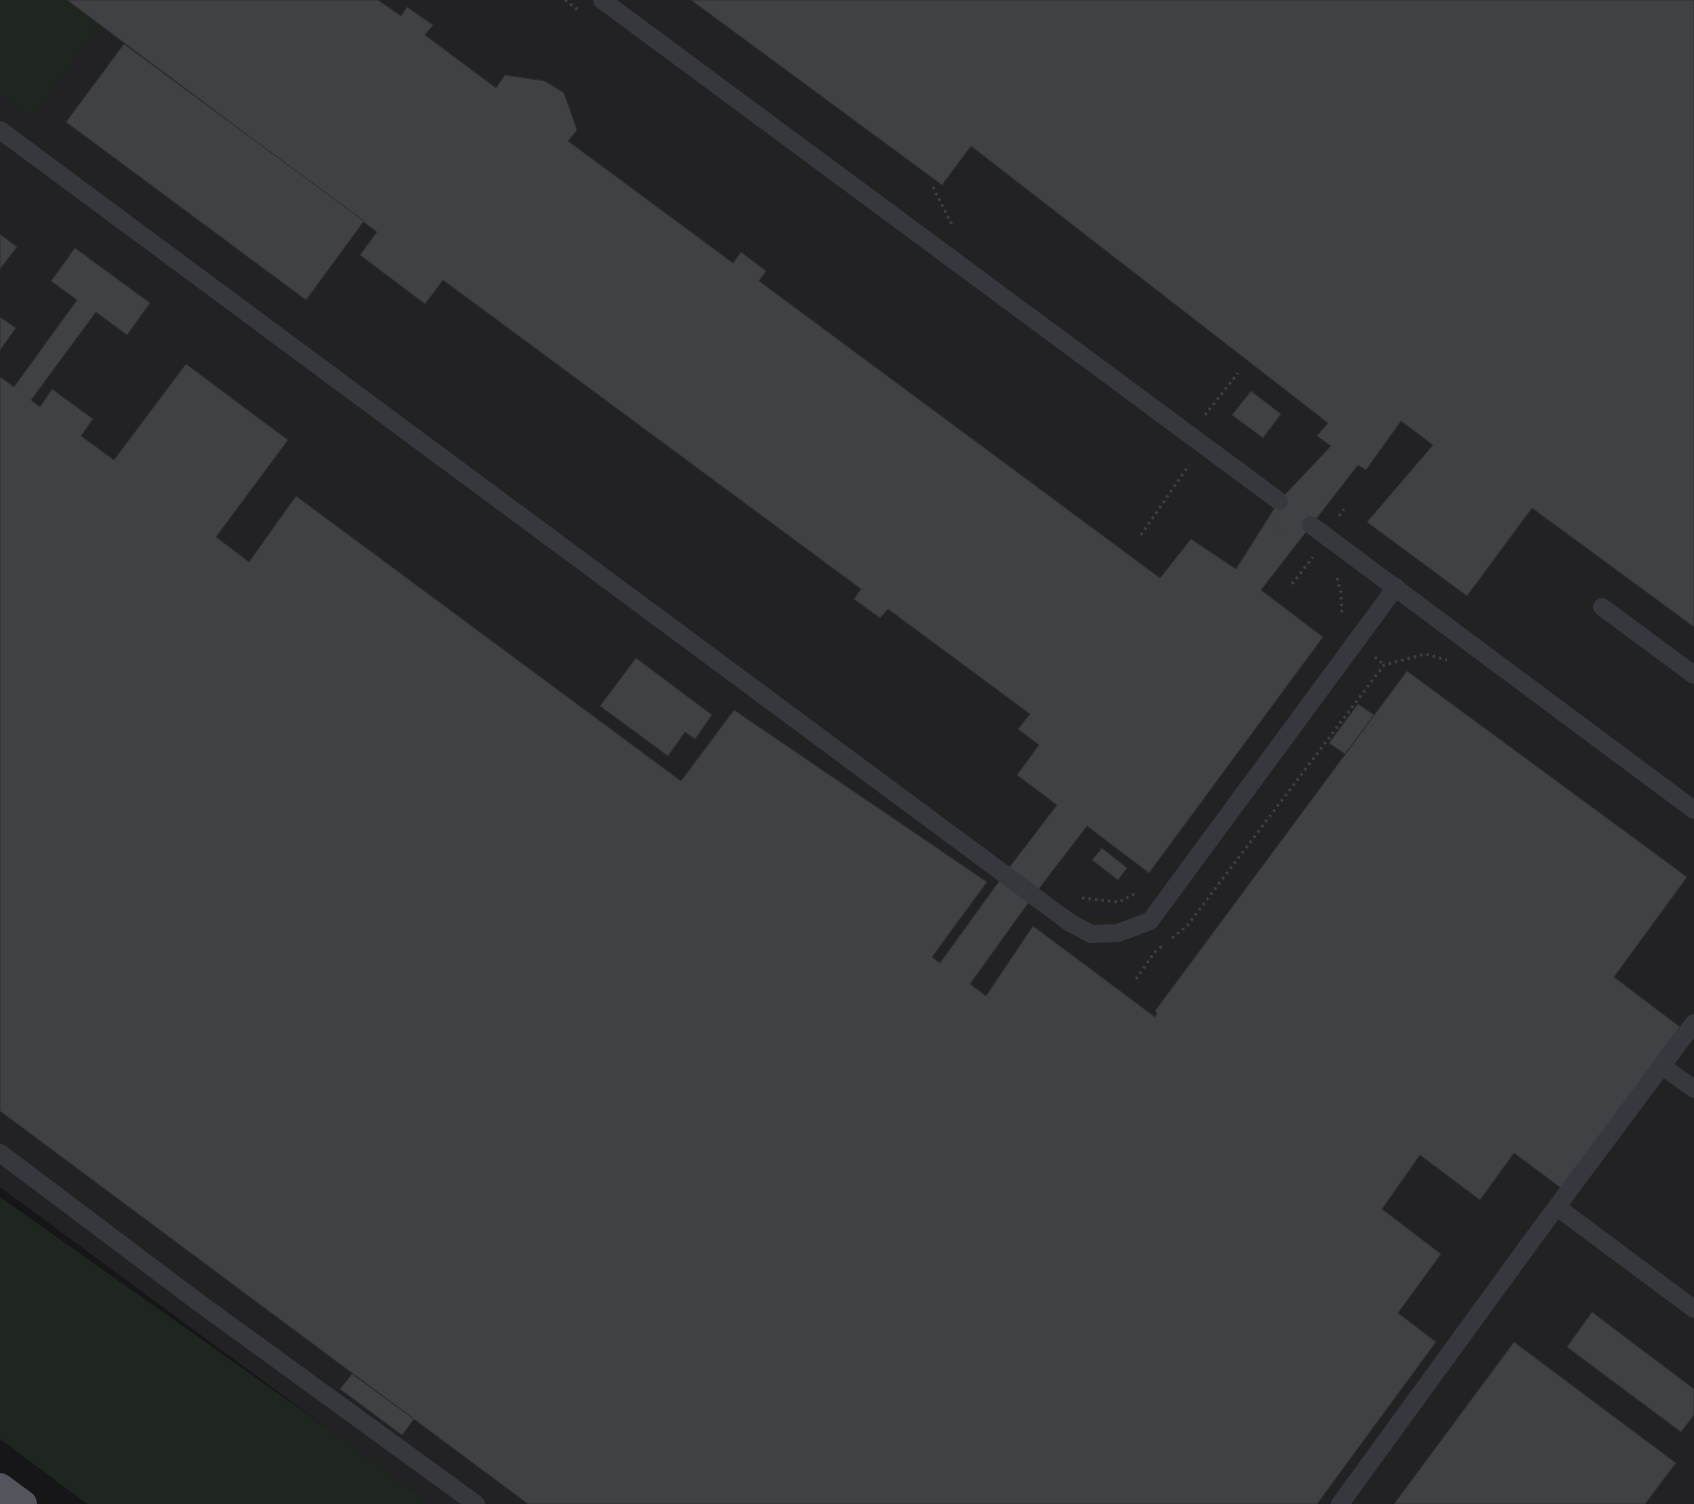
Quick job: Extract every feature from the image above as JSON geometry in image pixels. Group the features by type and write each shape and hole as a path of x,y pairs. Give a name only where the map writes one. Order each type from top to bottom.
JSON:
{"main road":[{"path":"0,1487 23,1504"}],"lane":[{"path":"602,0 1279,501"},
{"path":"0,130 1069,922 1091,934 1118,933 1150,921 1396,587"},
{"path":"1310,525 1694,810"},
{"path":"1602,607 1694,675"},
{"path":"1340,1504 1556,1207 1694,1023"},
{"path":"1662,1066 1694,1089"},
{"path":"0,1153 190,1296 476,1504"},
{"path":"1556,1207 1694,1308"}],"path":[{"path":"1141,535 1190,464"},
{"path":"1292,584 1313,556"},
{"path":"1335,572 1341,593 1342,625"},
{"path":"1136,979 1154,953 1187,926 1384,665"},
{"path":"1078,897 1119,902 1139,892"}],"shaded area":[{"path":"0,0 1694,0 1694,1504 430,1504 0,1187"},
{"path":"0,0 67,0 100,25 38,110 27,115 0,95"},
{"path":"0,1197 344,1440 430,1504 87,1504 0,1439"}],"building":[{"path":"67,0 378,0 401,16 407,7 433,25 425,35 496,88 505,75 545,81 564,93 577,130 568,141 733,263 741,252 766,271 759,281 1160,578 1191,539 1236,569 1279,501 1331,446 1317,436 1328,423 971,146 942,185 691,0 1694,0 1694,627 1532,508 1467,596 1367,522 1433,445 1401,421 1366,470 1358,465 1261,590 1323,637 1149,873 1087,826 1034,895 970,984 986,996 1033,926 1155,1017 1157,1013 1155,1011 1407,671 1687,877 1614,977 1680,1027 1561,1188 1514,1153 1480,1200 1420,1155 1382,1209 1441,1254 1398,1313 1436,1342 1317,1504 528,1504 0,1111 0,377 14,387 77,300 51,281 75,248 150,303 127,335 96,312 31,400 40,407 52,389 93,419 81,436 114,460 186,364 288,440 216,537 249,562 296,496 681,781 734,710 987,882 932,957 940,963 1057,805 1017,775 1039,745 1018,729 1030,714 888,609 880,618 854,599 861,589 443,280 425,304 360,255 377,232"},
{"path":"124,44 364,221 306,300 66,122"},
{"path":"0,234 17,247 0,269"},
{"path":"0,317 16,328 0,350"},
{"path":"1251,391 1281,414 1263,438 1232,415"},
{"path":"636,658 712,715 695,739 685,732 668,756 600,706"},
{"path":"1358,704 1374,715 1345,754 1329,743"},
{"path":"1102,848 1127,868 1118,880 1092,860"},
{"path":"1592,1312 1694,1389 1694,1415 1681,1432 1567,1347"},
{"path":"1514,1342 1676,1463 1645,1504 1394,1504"},
{"path":"352,1374 414,1419 402,1435 340,1389"}]}
